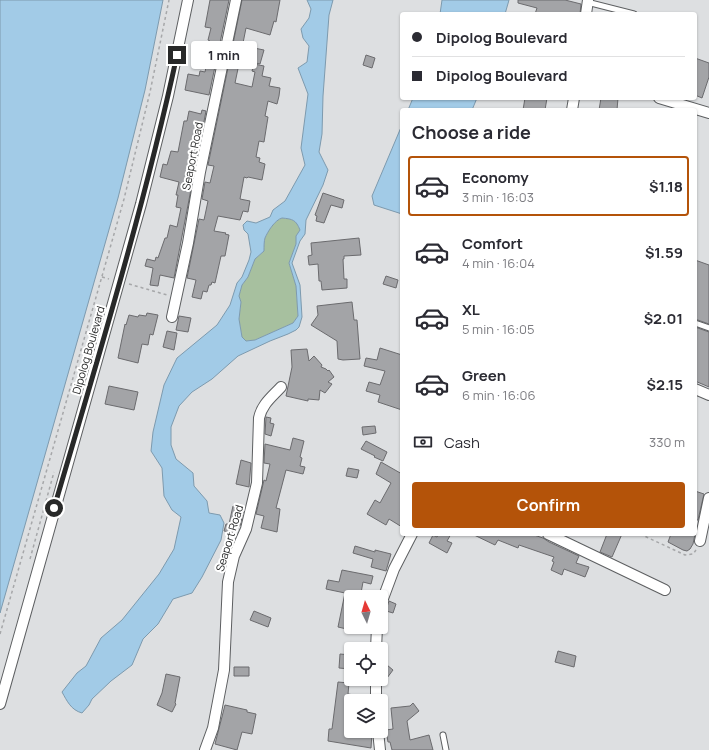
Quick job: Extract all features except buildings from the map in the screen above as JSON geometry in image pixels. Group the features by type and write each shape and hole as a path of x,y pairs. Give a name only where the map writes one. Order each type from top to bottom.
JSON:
{"street":[{"name":"Dipolog Boulevard","path":"0,704 52,515 120,282 141,204 166,103 188,0"},
{"name":"Seaport Road","path":"172,317 188,243 200,172 236,0"},
{"path":"586,12 587,1"},
{"path":"666,100 692,108"},
{"path":"697,109 709,113"},
{"name":"Seaport Road","path":"205,750 213,728 224,670 228,582 234,556 246,529 256,483 260,411 281,387"},
{"path":"697,390 709,395"},
{"path":"700,541 709,498"},
{"path":"386,590 394,569 411,536"},
{"path":"552,536 665,590"},
{"path":"379,738 380,750"}],"lane":[{"path":"587,1 627,12"},
{"path":"697,324 709,328"},
{"path":"443,735 446,750"}],"path":[{"path":"0,634 124,199 150,92 169,0"},
{"path":"120,282 176,298"},
{"path":"30,559 55,468"},
{"path":"644,536 685,555 693,554 696,551 700,541"}],"green space":[{"path":"282,218 294,221 300,230 296,236 296,244 289,263 296,286 298,316 293,323 255,340 246,341 242,337 239,319 241,302 239,296 242,285 248,277 255,259 264,251 265,239 268,232 274,223"}],"water":[{"path":"0,0 163,0 145,90 118,198 0,613"},
{"path":"307,0 333,0 329,15 323,96 322,134 319,152 328,170 323,185 306,220 305,234 300,241 292,263 300,285 302,317 299,327 288,334 238,356 212,379 192,392 179,406 171,427 171,445 176,459 193,473 194,486 207,501 209,513 220,515 224,523 221,540 192,593 173,599 158,624 143,639 132,665 111,681 92,699 82,713 78,712 68,702 62,692 77,673 86,666 101,638 122,620 159,574 174,549 181,517 172,510 164,496 162,468 151,451 153,432 164,385 177,358 217,325 230,305 237,283 242,277 251,252 248,234 244,230 243,225 247,221 256,223 270,217 273,210 285,201 305,165 301,148 308,94 298,68 307,62 309,46 303,38 301,29 309,18 311,9","holes":["282,218 295,222 300,230 296,236 296,244 289,263 296,286 298,316 293,323 255,340 246,341 242,337 239,319 241,302 239,296 242,285 248,277 255,259 264,251 265,238 270,229 274,223"]},
{"path":"442,0 509,0 506,12 440,12"},
{"path":"412,100 476,100 473,108 409,108"},
{"path":"400,130 400,213 374,205 372,196"}],"route":[{"path":"54,508 141,204 177,55"}]}
